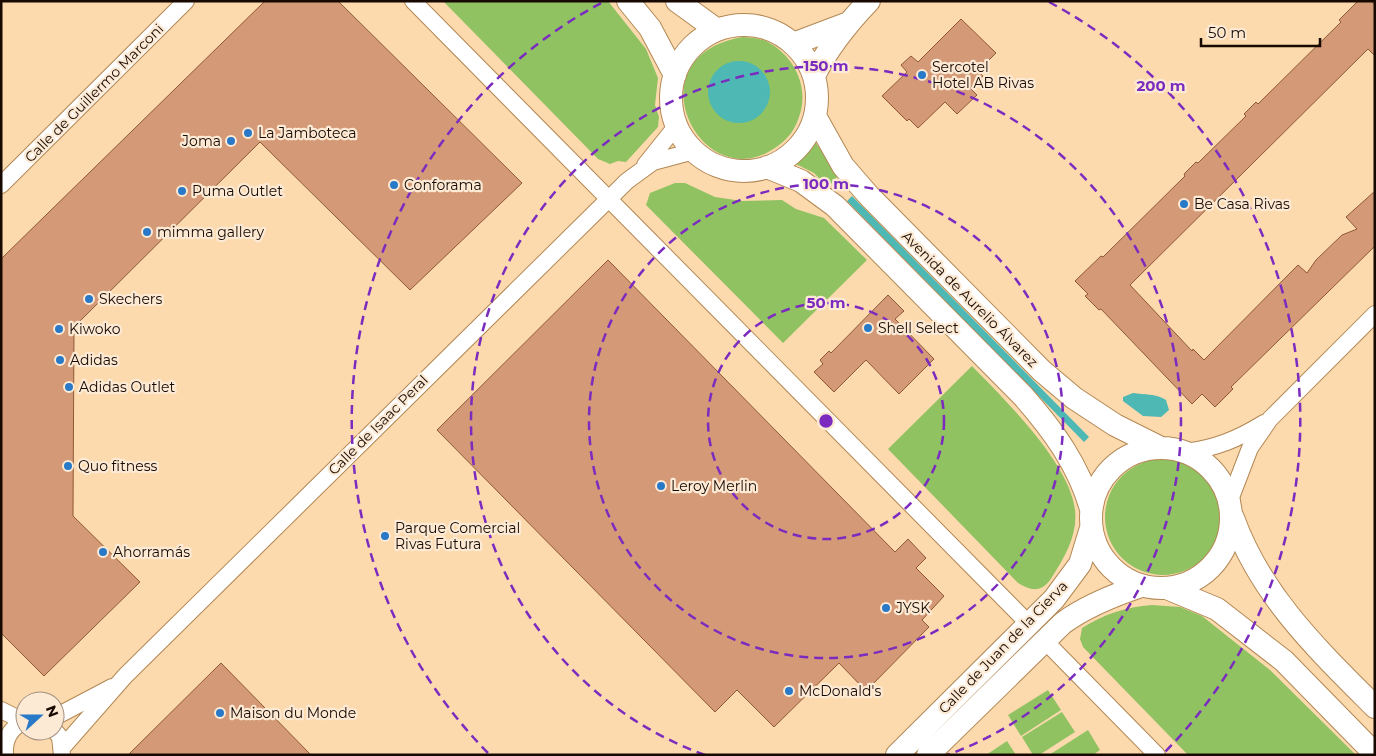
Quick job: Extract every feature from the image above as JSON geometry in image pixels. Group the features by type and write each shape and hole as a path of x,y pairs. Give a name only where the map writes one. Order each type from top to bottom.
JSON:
{"main road":[{"path":"628,1 650,28 675,75"},
{"path":"677,1 717,30"},
{"path":"814,76 846,24 865,3"},
{"path":"793,44 846,24"},
{"path":"736,25 757,26 776,32 793,44 803,55 814,76 817,98 815,116 801,144 780,161 767,167 748,171 728,169 710,162 694,151 681,136 671,98 675,75 683,58 698,41 717,30 736,25"},
{"name":"Avenida de Aurelio Álvarez","path":"815,116 822,133 843,166 869,196 1042,372 1074,398 1115,425 1159,447"},
{"path":"767,167 801,181 834,206 1023,396 1042,418 1076,467 1084,486 1098,549 1111,568 1141,586 1169,589 1217,609 1284,662 1375,754"},
{"path":"1091,519 1097,490 1110,469 1137,451 1159,447 1186,452 1215,472 1224,485 1242,544 1254,568 1279,605 1306,638 1375,707"},
{"path":"1169,589 1190,584 1210,570 1229,542 1231,509"},
{"name":"Calle de Juan de la Cierva","path":"928,755 1036,632 1054,599 1080,564 1091,519"},
{"name":"Calle de Juan de la Cierva","path":"897,755 1036,632 1141,586"}],"street":[{"name":"Calle de Guillermo Marconi","path":"1,185 186,1"},
{"path":"413,1 1157,755"},
{"name":"Calle de Isaac Peral","path":"62,751 119,683 608,199 640,170 677,125"},
{"name":"Calle de Isaac Peral","path":"640,170 653,162 694,151"},
{"path":"1231,509 1250,448 1270,419 1375,314"},
{"path":"1186,452 1210,448 1240,438 1270,419"},
{"name":"Calle de Isaac Peral","path":"65,712 119,683"},
{"path":"1,710 15,717"},
{"path":"4,744 15,727"}],"green space":[{"path":"443,1 608,1 646,49 658,78 655,105 659,117 658,127 626,162 618,161 610,164 598,159"},
{"path":"743,37 766,41 776,47 792,63 801,83 802,106 794,128 780,145 770,151 743,159 719,153 700,138 688,116 684,92 690,68 709,49"},
{"path":"814,140 838,176 828,187 814,173 794,163 805,154"},
{"path":"675,183 685,183 715,197 742,201 782,200 796,209 824,218 867,260 783,343 646,205 650,193"},
{"path":"972,366 1001,396 1049,452 1070,492 1075,510 1075,519 1070,545 1049,582 1041,588 1028,588 1018,583 888,449"},
{"path":"1163,459 1185,463 1195,468 1204,476 1212,485 1217,495 1221,517 1217,539 1212,549 1204,558 1195,566 1185,571 1163,575 1141,571 1131,566 1122,558 1114,549 1109,539 1105,517 1109,495 1114,485 1122,476 1131,468 1141,463"},
{"path":"1152,605 1180,607 1202,616 1270,670 1356,755 1188,755 1083,647 1080,639 1082,628 1099,619 1124,609"},
{"path":"1048,690 1061,710 1021,736 1008,715"},
{"path":"1062,712 1075,732 1039,755 1033,755 1022,737"},
{"path":"1088,730 1100,750 1093,755 1049,755"},
{"path":"1007,741 1016,755 986,755"}],"water":[{"path":"739,61 751,63 761,70 768,80 770,92 768,104 761,114 751,121 739,123 727,121 717,114 710,104 708,92 710,80 717,70 727,63"},
{"path":"852,196 1089,437 1084,442 847,201"},
{"path":"1133,393 1154,395 1162,398 1166,400 1169,410 1161,417 1143,416 1123,401 1123,397"}],"building":[{"path":"265,1 338,1 522,183 410,290 260,142 74,327 73,516 140,582 44,676 1,633 1,259"},
{"name":"Be Casa Rivas","path":"1358,1 1371,1 1375,5 1375,56 1368,49 1130,285 1192,351 1193,349 1204,360 1298,265 1307,273 1316,260 1342,235 1357,229 1346,217 1375,191 1375,246 1231,387 1233,389 1215,407 1202,394 1192,404 1101,309 1099,310 1085,296 1088,294 1075,281 1101,256 1103,257 1185,176 1184,174 1196,162 1198,163 1246,116 1244,114 1256,102 1258,104 1341,22 1339,20"},
{"path":"961,19 996,53 978,71 983,76 970,88 977,95 957,114 945,102 918,128 909,119 907,121 882,96 907,72 901,65 911,56 918,62"},
{"name":"Leroy Merlin","path":"608,260 895,552 908,539 926,558 916,568 944,596 922,620 929,627 866,691 839,663 774,727 737,690 715,712 437,430"},
{"path":"888,295 904,311 895,319 934,359 899,394 866,360 834,392 814,372 823,364 820,360 829,351 831,353"},
{"name":"Maison du Monde","path":"221,663 311,755 128,755"}],"place":[{"name":"Sercotel Hotel AB Rivas","path":"922,75"},
{"name":"La Jamboteca","path":"248,133"},
{"name":"Joma","path":"231,141"},
{"name":"Conforama","path":"394,185"},
{"name":"Puma Outlet","path":"182,191"},
{"name":"Be Casa Rivas","path":"1184,204"},
{"name":"mimma gallery","path":"147,232"},
{"name":"Skechers","path":"89,299"},
{"name":"Shell Select","path":"868,328"},
{"name":"Kiwoko","path":"59,329"},
{"name":"Adidas","path":"60,360"},
{"name":"Adidas Outlet","path":"69,387"},
{"name":"Quo fitness","path":"68,466"},
{"name":"Leroy Merlin","path":"661,486"},
{"name":"Parque Comercial Rivas Futura","path":"385,536"},
{"name":"Ahorramás","path":"103,552"},
{"name":"JYSK","path":"886,608"},
{"name":"McDonald's","path":"789,691"},
{"name":"Maison du Monde","path":"220,713"}]}
